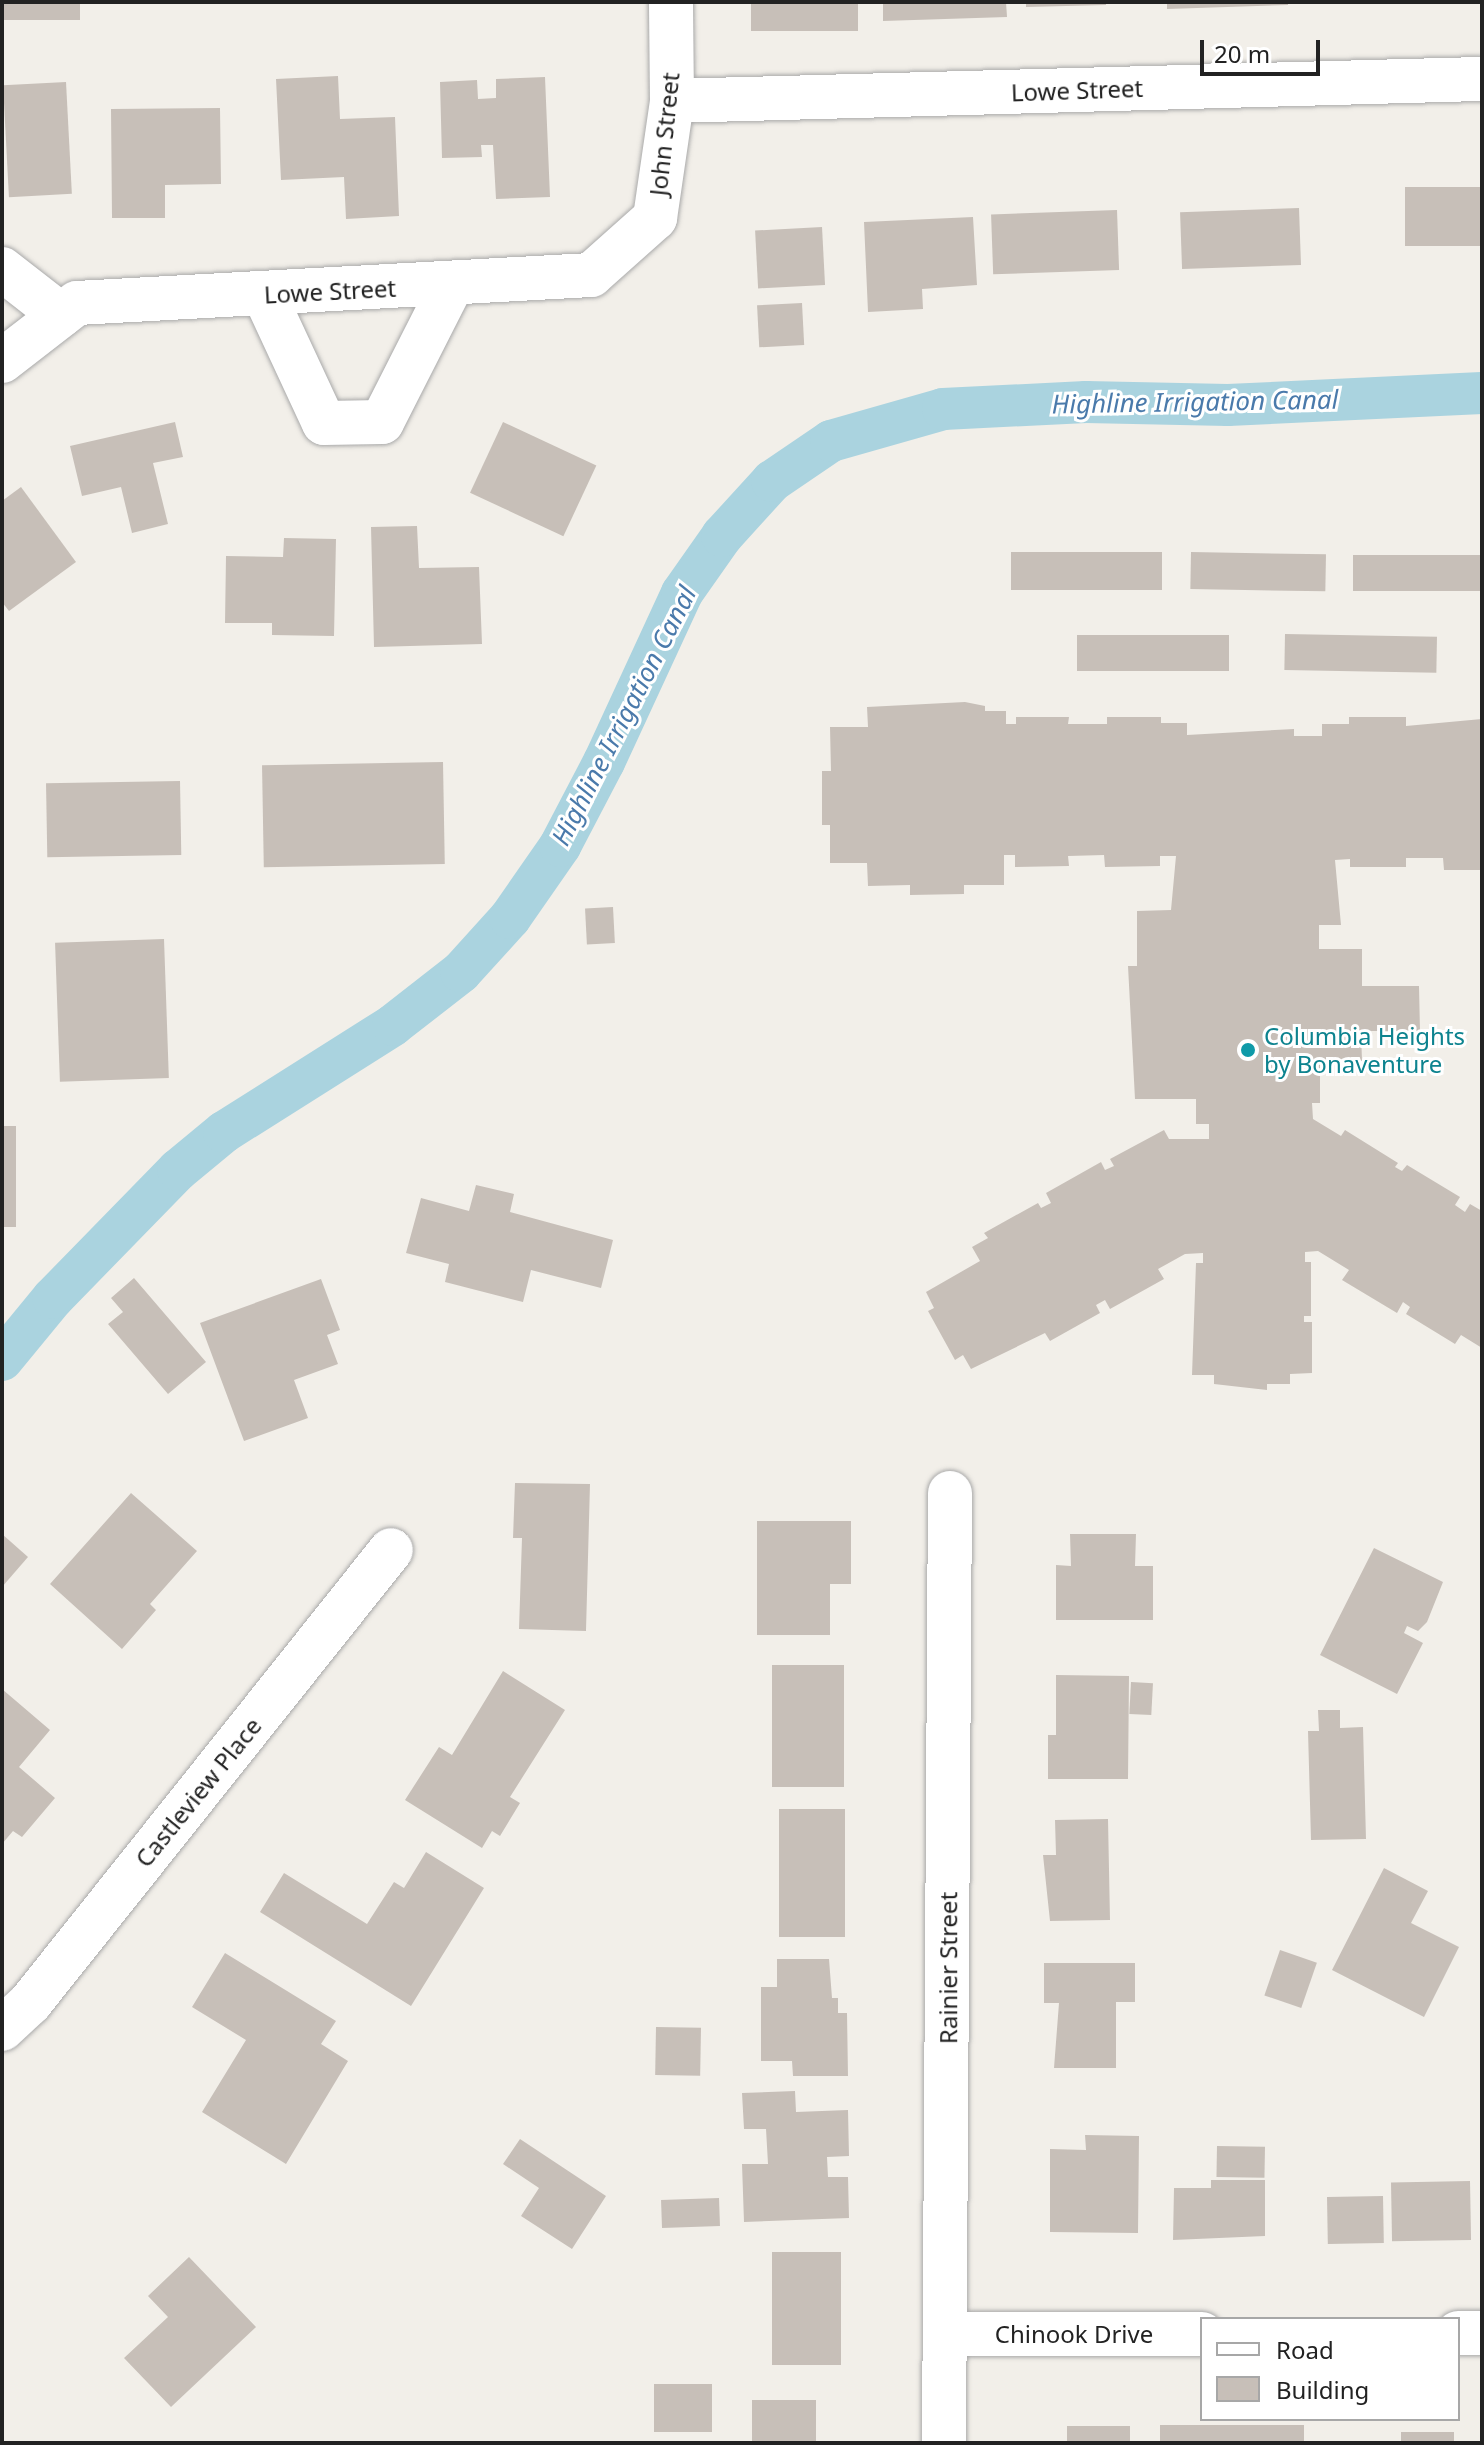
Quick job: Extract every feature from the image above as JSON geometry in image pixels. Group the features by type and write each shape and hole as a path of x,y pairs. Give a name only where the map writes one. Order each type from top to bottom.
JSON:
{"street":[{"name":"John Street","path":"655,218 672,101 671,2"},
{"name":"Lowe Street","path":"672,101 1482,79"},
{"name":"Lowe Street","path":"2,361 77,303 591,275 655,218"},
{"path":"2,269 61,315"},
{"path":"264,294 324,423 382,422 452,284"},
{"name":"Rainier Street","path":"944,2443 950,1493"},
{"name":"Castleview Place","path":"2,2029 30,2003 391,1550"},
{"path":"1460,2333 1482,2333"},
{"name":"Chinook Drive","path":"946,2334 1200,2334"}],"building":[{"path":"2,2 80,2 80,20 2,20"},
{"path":"751,2 858,2 858,31 751,31"},
{"path":"883,2 1006,2 1007,17 883,21"},
{"path":"1026,2 1106,2 1106,5 1026,7"},
{"path":"1167,2 1288,2 1288,5 1167,9"},
{"path":"338,76 340,119 395,117 399,216 346,219 344,177 281,180 276,79"},
{"path":"545,77 550,197 496,199 493,145 481,145 482,157 442,158 440,82 477,80 478,99 496,98 496,79"},
{"path":"66,82 72,194 9,197 3,85"},
{"path":"220,108 221,184 165,185 165,218 112,218 111,109"},
{"path":"1405,187 1482,187 1482,246 1405,246"},
{"path":"1299,208 1301,265 1182,269 1180,212"},
{"path":"1117,210 1119,270 993,274 991,214"},
{"path":"973,217 977,285 922,289 923,309 868,312 864,222"},
{"path":"822,227 825,285 758,288 755,231"},
{"path":"802,303 804,345 759,347 757,305"},
{"path":"175,422 183,457 153,463 168,524 132,533 121,487 82,496 70,446"},
{"path":"503,422 596,466 563,536 470,493"},
{"path":"21,487 76,562 9,611 2,602 2,501"},
{"path":"417,526 419,568 479,567 482,644 374,647 371,527"},
{"path":"284,538 336,539 334,636 272,635 272,623 225,623 226,556 283,557"},
{"path":"1011,552 1162,552 1162,590 1011,590"},
{"path":"1191,552 1326,554 1325,591 1190,589"},
{"path":"1353,555 1482,555 1482,591 1353,591"},
{"path":"1285,634 1437,637 1436,673 1284,670"},
{"path":"1077,635 1229,635 1229,671 1077,671"},
{"name":"Columbia Heights by Bonaventure","path":"965,702 985,706 985,711 1006,711 1006,724 1016,724 1016,717 1069,717 1068,724 1107,724 1107,717 1161,717 1161,723 1187,723 1187,735 1294,729 1294,736 1322,736 1322,724 1349,724 1349,717 1406,717 1406,726 1482,719 1482,870 1444,870 1443,858 1406,858 1406,867 1350,867 1350,859 1335,860 1341,925 1319,925 1319,949 1362,949 1362,986 1419,986 1420,1031 1361,1031 1362,1061 1320,1061 1320,1103 1312,1103 1313,1119 1341,1136 1345,1130 1398,1163 1395,1167 1402,1171 1407,1165 1460,1197 1455,1205 1465,1212 1470,1204 1482,1211 1482,1348 1461,1335 1455,1344 1406,1314 1410,1307 1403,1302 1397,1313 1342,1280 1349,1270 1318,1251 1305,1252 1305,1262 1311,1262 1311,1316 1304,1316 1304,1322 1312,1322 1312,1373 1290,1374 1290,1384 1267,1384 1267,1390 1214,1384 1214,1375 1192,1375 1196,1263 1203,1263 1203,1253 1185,1254 1158,1269 1164,1279 1110,1309 1105,1300 1096,1305 1100,1313 1050,1341 1045,1333 971,1369 963,1355 955,1360 928,1311 934,1308 926,1292 980,1261 972,1247 988,1238 984,1233 1038,1203 1041,1208 1051,1203 1046,1193 1101,1162 1105,1170 1114,1166 1110,1159 1164,1130 1169,1139 1209,1139 1209,1124 1196,1124 1196,1099 1135,1099 1128,966 1137,966 1137,911 1171,910 1176,856 1160,856 1160,866 1105,867 1104,855 1068,856 1069,866 1015,867 1015,855 1004,855 1004,885 964,885 964,894 910,895 910,885 868,886 867,863 830,863 830,825 822,825 822,771 831,771 830,727 868,727 867,707"},
{"path":"443,762 445,864 264,867 262,765"},
{"path":"180,781 181,855 47,857 46,783"},
{"path":"613,907 615,943 587,944 585,908"},
{"path":"164,939 169,1078 60,1082 55,943"},
{"path":"2,1126 16,1126 16,1227 2,1227"},
{"path":"476,1185 514,1194 510,1212 613,1240 601,1288 531,1270 523,1302 445,1282 449,1264 406,1253 421,1198 469,1211"},
{"path":"134,1278 206,1362 168,1394 108,1324 123,1312 111,1298"},
{"path":"321,1279 340,1330 327,1335 338,1364 294,1380 308,1418 244,1441 200,1323"},
{"path":"515,1483 590,1484 586,1631 519,1629 522,1538 513,1538"},
{"path":"131,1493 197,1551 150,1604 156,1610 122,1649 50,1584"},
{"path":"757,1521 851,1521 851,1584 830,1584 830,1635 757,1635"},
{"path":"2,1534 28,1557 2,1587"},
{"path":"1070,1534 1136,1534 1135,1566 1153,1566 1153,1620 1056,1620 1056,1565 1071,1566"},
{"path":"1374,1548 1443,1582 1427,1622 1418,1631 1407,1626 1404,1633 1423,1643 1397,1694 1320,1655"},
{"path":"772,1665 844,1665 844,1787 772,1787"},
{"path":"503,1671 565,1710 510,1797 520,1803 500,1836 492,1831 482,1848 405,1800 439,1747 452,1755"},
{"path":"1056,1675 1129,1676 1128,1779 1048,1779 1048,1735 1056,1735"},
{"path":"1131,1682 1153,1683 1151,1715 1129,1714"},
{"path":"2,1689 50,1730 19,1767 55,1798 22,1837 13,1831 2,1844"},
{"path":"1318,1710 1340,1710 1340,1728 1363,1727 1366,1839 1311,1840 1308,1731 1319,1731"},
{"path":"779,1809 845,1809 845,1937 779,1937"},
{"path":"1108,1819 1110,1920 1050,1921 1043,1855 1056,1855 1055,1820"},
{"path":"426,1852 484,1888 411,2006 260,1912 284,1873 367,1924 394,1882 404,1888"},
{"path":"1384,1868 1428,1891 1411,1923 1459,1947 1424,2017 1332,1970"},
{"path":"1280,1950 1317,1963 1301,2008 1264,1995"},
{"path":"225,1953 336,2021 321,2044 348,2061 286,2164 202,2112 246,2040 192,2007"},
{"path":"777,1959 829,1959 832,1998 838,1998 838,2013 847,2013 848,2076 793,2076 792,2061 761,2061 761,1987 777,1987"},
{"path":"1044,1963 1135,1963 1135,2002 1116,2002 1116,2068 1054,2068 1059,2003 1044,2003"},
{"path":"656,2027 701,2028 700,2076 655,2075"},
{"path":"795,2091 796,2112 848,2110 849,2156 827,2157 828,2177 848,2177 849,2218 744,2222 742,2164 768,2164 766,2129 744,2129 742,2093"},
{"path":"1085,2135 1139,2136 1138,2233 1050,2232 1050,2149 1086,2150"},
{"path":"520,2139 606,2196 572,2249 521,2216 539,2188 503,2164"},
{"path":"1217,2146 1265,2147 1264,2178 1216,2177"},
{"path":"1211,2180 1265,2180 1265,2236 1173,2240 1174,2188 1211,2188"},
{"path":"1470,2181 1471,2240 1392,2241 1391,2182"},
{"path":"1383,2196 1384,2243 1328,2244 1327,2197"},
{"path":"719,2198 720,2226 662,2228 661,2200"},
{"path":"772,2252 841,2252 841,2365 772,2365"},
{"path":"189,2257 256,2327 171,2407 124,2358 168,2317 148,2296"},
{"path":"654,2384 712,2384 712,2432 654,2432"},
{"path":"752,2400 816,2400 816,2443 752,2443"},
{"path":"1160,2425 1304,2425 1304,2443 1160,2443"},
{"path":"1067,2426 1130,2426 1130,2443 1067,2443"},
{"path":"1401,2432 1454,2432 1454,2443 1401,2443"}],"waterway":[{"name":"Highline Irrigation Canal","path":"2,1360 53,1298 178,1170 224,1132 393,1025 461,972 510,918 560,846 604,762 682,593 722,536 772,481 831,441 943,409 1086,402 1228,405 1482,393"}],"place":[{"name":"Columbia Heights by Bonaventure","path":"1248,1050"}]}
